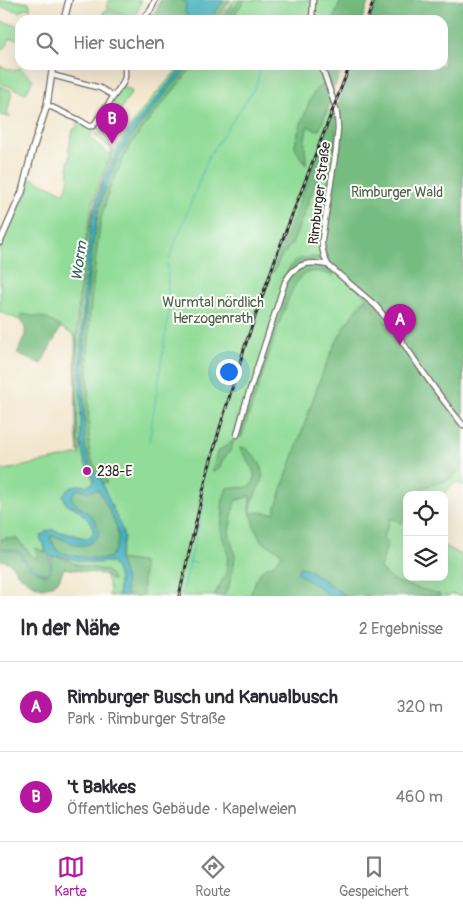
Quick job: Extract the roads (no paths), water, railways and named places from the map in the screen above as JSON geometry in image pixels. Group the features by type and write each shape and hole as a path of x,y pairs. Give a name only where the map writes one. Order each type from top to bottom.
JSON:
{"street":[{"path":"65,15 69,0"},
{"path":"146,15 153,7 155,0"},
{"path":"312,15 313,0"},
{"path":"0,242 21,196 33,148 47,105 52,70"},
{"path":"47,105 91,127 94,126 125,80 125,70"},
{"name":"Rimburger Straße","path":"323,70 335,105 338,120 336,150 321,245 328,265"},
{"path":"52,75 100,88 114,96"},
{"path":"237,435 285,282 291,272 299,266 313,263 328,265 376,306 463,425"}],"water":[{"path":"184,0 224,0 213,15 187,15 185,13 186,4"},
{"path":"180,70 185,70 134,132 119,156 98,210 88,276 83,368 85,447 90,464 102,480 122,529 124,538 119,559 125,577 126,596 118,596 119,578 111,562 93,563 58,556 51,557 45,551 44,544 40,539 43,534 51,530 85,538 91,536 94,532 90,522 75,507 67,505 63,495 75,486 87,486 94,482 85,463 81,444 80,367 84,281 91,225 96,205 103,181 130,130","holes":["76,490 99,490 117,527 118,536 114,552 106,559 75,556 60,552 53,545 50,536 80,545 86,545 98,536 98,529 94,519 76,504 72,498"]},
{"path":"300,567 306,568 346,596 330,596 298,574"}],"waterway":[{"path":"169,259 209,156 256,86 260,70"},
{"path":"149,442 169,312 167,264"},
{"path":"182,596 204,504"},
{"path":"0,549 22,553 25,563 44,574 50,571 52,556"},
{"path":"190,562 196,563"}],"railway":[{"path":"369,15 374,0"},
{"path":"179,596 207,474 246,343 277,254 348,70"}],"place":[{"name":"'t Bakkes","path":"112,144"},
{"name":"Rimburger Busch und Kanualbusch","path":"400,345"},
{"name":"238-E","path":"87,471"}],"park label":[{"name":"Rimburger Wald","path":"397,192"},
{"name":"Wurmtal nördlich Herzogenrath","path":"213,310"}],"water label":[{"name":"Worm","path":"79,261"}]}
